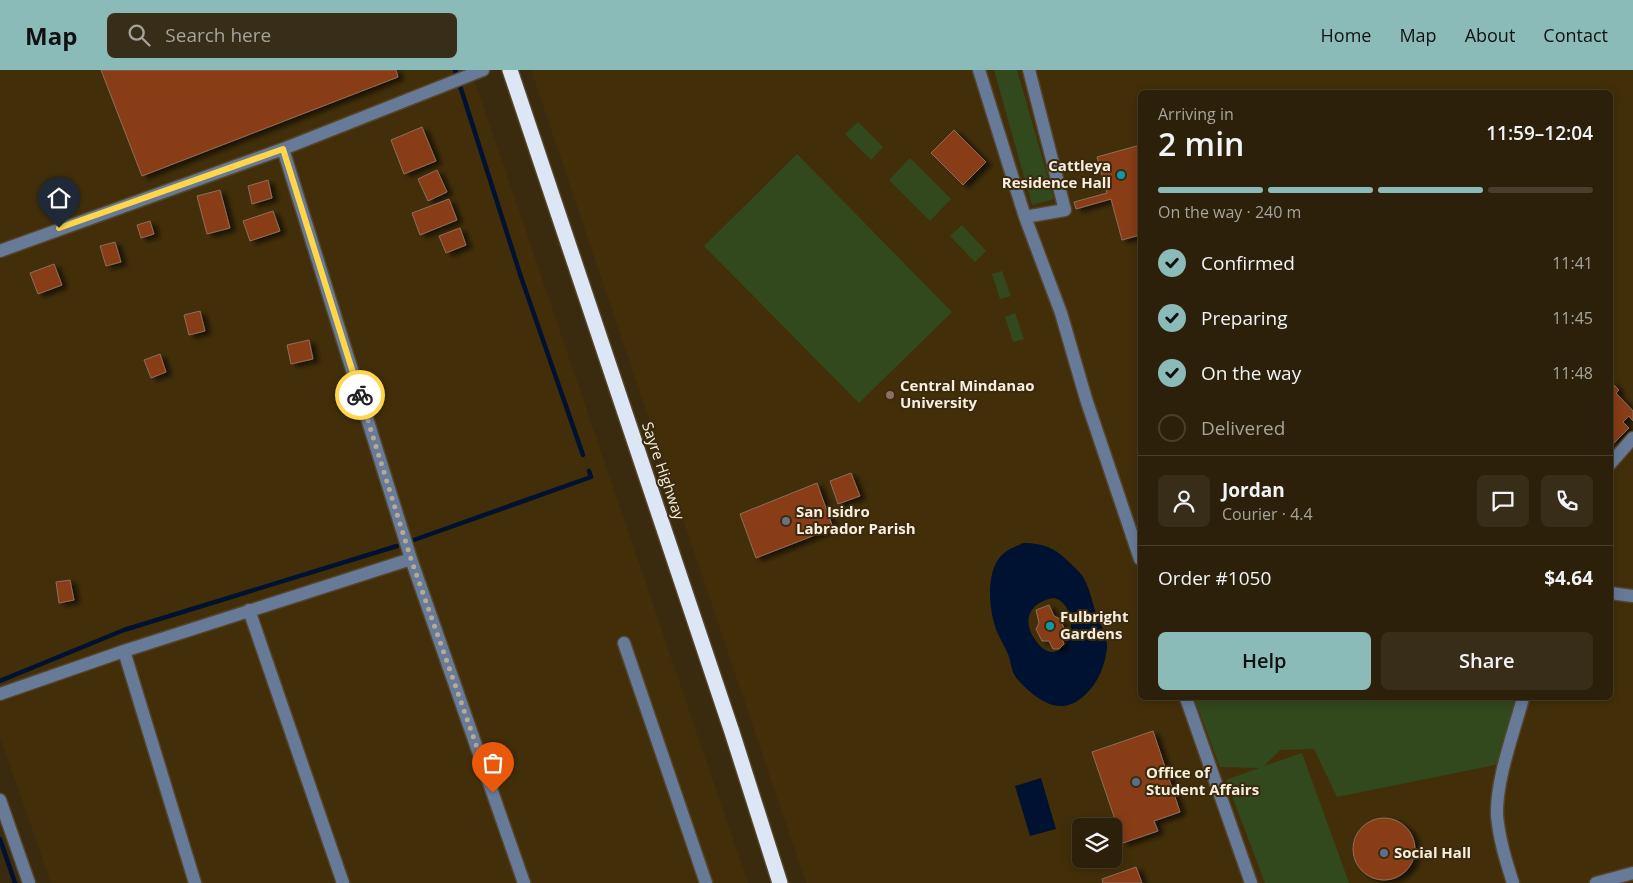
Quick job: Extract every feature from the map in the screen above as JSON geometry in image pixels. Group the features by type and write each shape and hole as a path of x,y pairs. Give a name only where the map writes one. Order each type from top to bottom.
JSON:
{"highway":[{"name":"Sayre Highway","path":"510,70 732,732 780,883"}],"street":[{"path":"0,250 283,149 483,70"},
{"path":"979,70 1025,218 1061,313 1086,399 1138,553"},
{"path":"1025,218 1066,210 1029,70"},
{"path":"283,149 411,559 524,883"},
{"path":"1613,461 1633,438"},
{"path":"0,694 124,651 411,559"},
{"path":"1613,593 1633,596"},
{"path":"249,610 343,883"},
{"path":"624,643 706,883"},
{"path":"124,651 195,883"},
{"path":"1187,700 1251,883"},
{"path":"1513,883 1501,843 1497,814 1499,786 1522,700"},
{"path":"0,800 29,883"},
{"path":"1596,883 1633,874"}],"shaded area":[{"path":"0,70 471,70 748,883 51,883 0,737"},
{"name":"Central Mindanao University","path":"531,70 1633,70 1633,883 806,883"}],"green space":[{"path":"994,70 1017,70 1054,199 1032,205"},
{"path":"858,122 883,147 871,160 845,134"},
{"path":"797,154 952,312 859,403 704,246"},
{"path":"910,158 951,199 930,221 889,180"},
{"path":"962,225 986,251 975,262 950,236"},
{"path":"1002,271 1011,296 1000,299 992,274"},
{"path":"1015,313 1024,339 1013,342 1005,317"},
{"path":"1195,700 1519,700 1500,764 1337,797 1314,749 1280,750 1264,766 1302,753 1349,883 1265,883 1226,780 1259,768 1220,767"}],"water":[{"path":"1023,543 1038,544 1056,551 1079,572 1087,586 1107,644 1103,668 1090,690 1078,701 1063,706 1049,704 1035,696 1019,682 1014,674 992,616 990,584 995,565 1000,557","holes":["1055,599 1065,605 1071,630 1064,647 1050,652 1042,648 1034,638 1030,631 1029,618 1034,607 1039,603"]},
{"path":"1041,778 1056,829 1030,836 1015,786"}],"building":[{"path":"101,70 396,70 398,77 142,176"},
{"path":"422,127 436,161 404,174 391,140"},
{"path":"954,130 986,162 963,185 931,153"},
{"name":"Cattleya Residence Hall","path":"1138,146 1138,236 1122,240 1111,199 1076,209 1074,202 1107,193 1097,157"},
{"path":"437,170 447,192 428,201 418,179"},
{"path":"268,180 272,198 252,204 248,186"},
{"path":"220,190 230,228 207,234 197,196"},
{"path":"449,199 457,220 420,235 412,213"},
{"path":"273,211 280,231 250,241 243,221"},
{"path":"150,221 154,234 141,238 137,225"},
{"path":"460,228 466,245 446,253 439,236"},
{"path":"115,242 121,262 106,266 100,246"},
{"path":"54,264 62,285 38,294 30,273"},
{"path":"200,311 205,331 189,335 184,315"},
{"path":"309,340 313,359 291,364 287,345"},
{"path":"160,354 166,372 151,378 144,360"},
{"path":"1613,384 1619,390 1616,393 1633,411 1633,421 1629,416 1623,422 1629,428 1613,444"},
{"path":"851,473 860,496 838,504 830,481"},
{"name":"San Isidro Labrador Parish","path":"817,483 833,528 756,558 740,514"},
{"path":"70,580 74,600 59,603 56,582"},
{"name":"Fulbright Gardens","path":"1049,605 1054,616 1060,619 1064,628 1060,634 1064,644 1059,649 1053,649 1049,641 1042,641 1036,629 1039,623 1036,610"},
{"name":"Office of Student Affairs","path":"1153,731 1180,812 1154,821 1158,831 1123,843 1122,818 1114,818 1092,752"},
{"name":"Social Hall","path":"1378,818 1390,818 1406,827 1413,837 1415,849 1413,861 1406,871 1390,880 1378,880 1367,875 1358,866 1353,855 1353,843 1358,832 1367,823"},
{"path":"1136,867 1142,883 1103,883 1102,879"}],"waterway":[{"path":"455,70 521,277 583,455"},
{"path":"411,541 591,477 589,471"},
{"path":"0,681 124,630 397,546"},
{"path":"0,839 15,883"}],"way so far":[{"path":"360,395 411,559 493,793"}],"place":[{"name":"Cattleya Residence Hall","path":"1121,175"},
{"name":"Central Mindanao University","path":"890,395"},
{"name":"San Isidro Labrador Parish","path":"786,521"},
{"name":"Fulbright Gardens","path":"1050,626"},
{"name":"Office of Student Affairs","path":"1136,782"},
{"name":"Social Hall","path":"1384,853"}],"route":[{"path":"59,228 283,149 360,395"}]}
